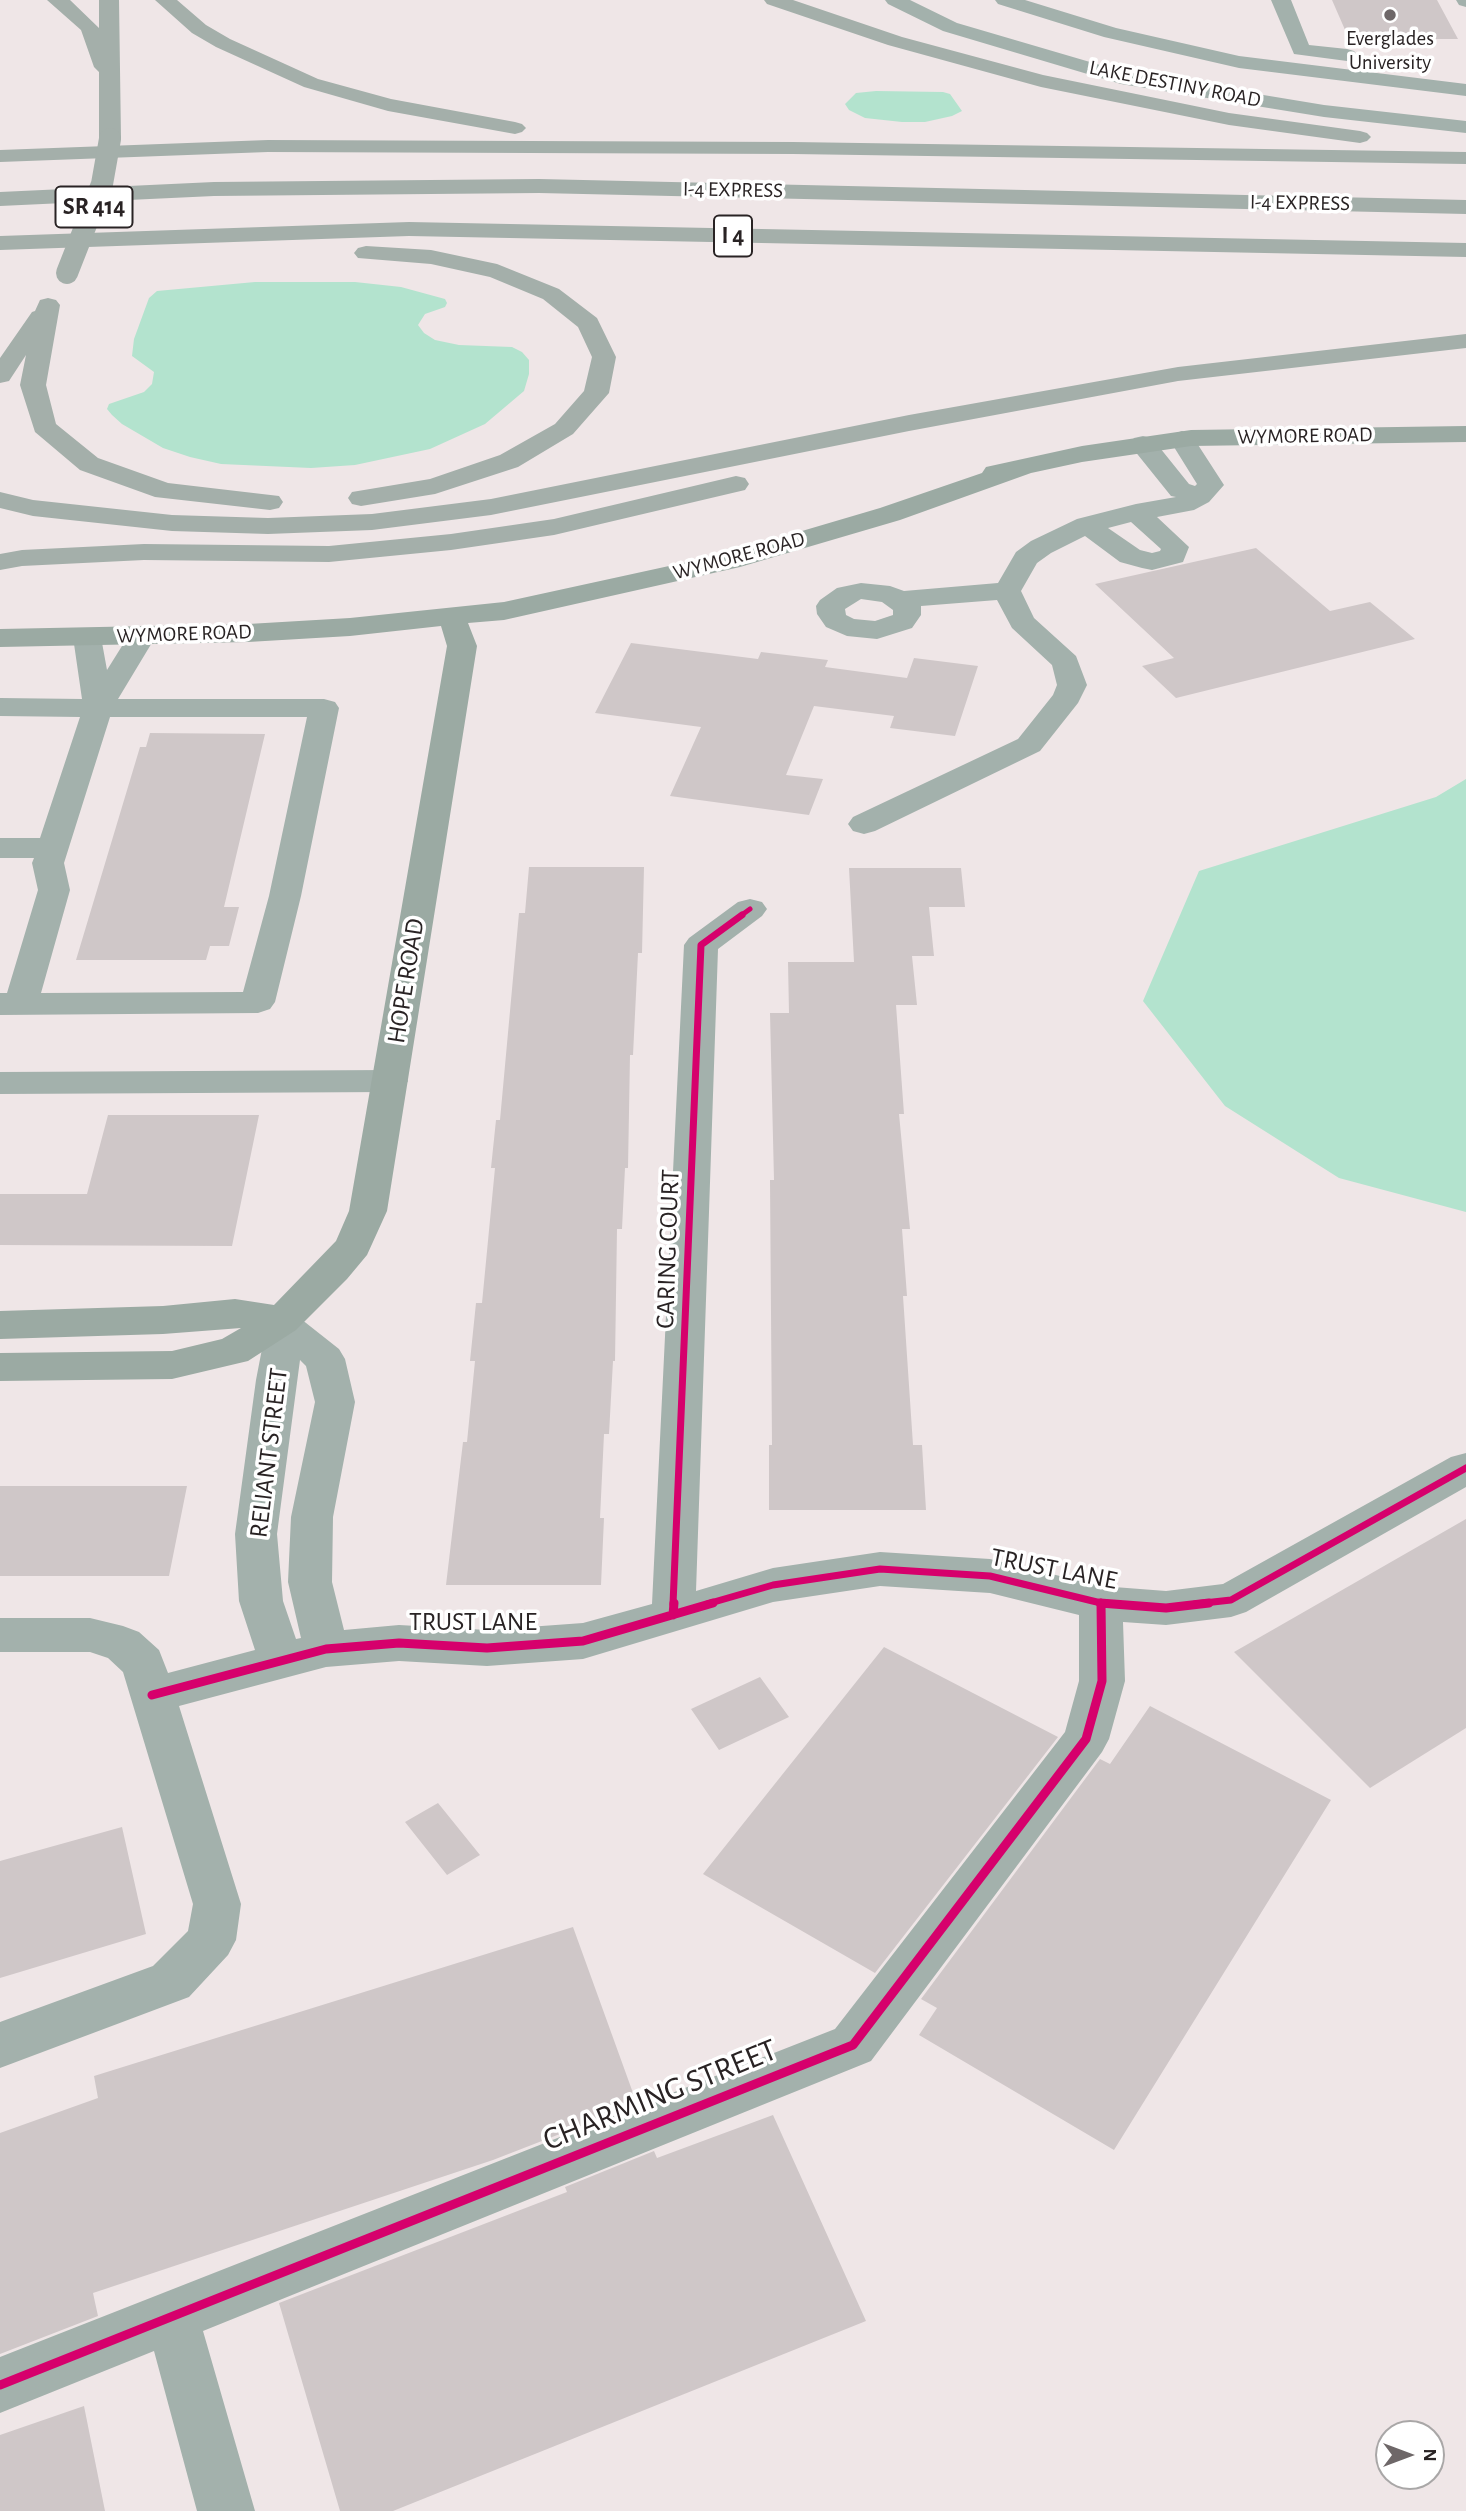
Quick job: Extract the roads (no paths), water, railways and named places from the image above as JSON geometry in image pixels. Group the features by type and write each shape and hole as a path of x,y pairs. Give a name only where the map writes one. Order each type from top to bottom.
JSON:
{"highway":[{"path":"57,0 71,9 90,28 112,88"},
{"name":"SR 414","path":"0,376 67,273 102,184 110,139 112,88 109,0"},
{"path":"165,0 199,29 252,59 311,83 388,105 481,123 556,133 649,142 793,148"},
{"path":"774,0 965,62 1112,97 1229,119 1466,149"},
{"path":"0,156 268,146 793,148 1466,158"},
{"path":"0,178 249,169 739,169"},
{"name":"I-4 EXPRESS","path":"0,199 214,189 539,186 1466,207"},
{"name":"I-4 EXPRESS","path":"0,219 166,211 449,206 701,208 1466,226"},
{"name":"I 4","path":"0,243 409,229 1466,250"},
{"path":"0,264 319,252 431,257 498,271 551,294 588,323 604,357 596,393 564,429 509,461 435,486 349,500 260,503 164,491 89,464 44,427 33,385 48,305"},
{"path":"0,500 33,508 172,523 268,526 372,522 491,507 1049,396 1178,374 1466,341"},
{"path":"0,562 22,558 144,552 329,554 451,542 554,527 936,433 1104,395 1279,361"}],"main road":[{"name":"WYMORE ROAD","path":"0,638 142,636 350,627 504,611 730,561 890,514 1021,468 1143,444 1248,436 1466,434"},
{"name":"HOPE ROAD","path":"0,1367 172,1365 234,1351 284,1324 353,1245 368,1211 462,646 451,615"},
{"path":"0,1325 163,1320 235,1313 284,1324"}],"street":[{"name":"LAKE DESTINY ROAD","path":"895,0 950,27 1121,78 1324,111 1466,127"},
{"path":"1005,0 1111,33 1239,62 1466,90"},
{"path":"1277,1 1301,50 1307,70"},
{"path":"1301,50 1370,58"},
{"path":"1007,591 1026,558 1041,547 1087,525 1136,512 1184,504 1200,496 1211,485 1182,439"},
{"path":"1143,444 1180,490 1200,496"},
{"path":"1087,525 1130,556 1152,562 1173,556 1175,547 1136,512"},
{"path":"901,600 956,593 1007,591"},
{"path":"864,824 1029,745 1068,697 1072,684 1066,662 1022,622 1007,591"},
{"path":"0,707 98,708 324,708 285,896 258,1002 11,1004 54,890 48,863 98,708 142,636"},
{"path":"87,637 98,708"},
{"path":"0,848 53,848"},
{"name":"CARING COURT","path":"673,1615 701,945 750,909"},
{"path":"0,1083 390,1081"},
{"name":"RELIANT STREET","path":"284,1324 325,1359 335,1402 311,1528 310,1581 326,1649"},
{"name":"RELIANT STREET","path":"280,1660 261,1601 256,1534 284,1324"},
{"name":"TRUST LANE","path":"152,1695 326,1649 399,1643 487,1648 583,1641 773,1585 880,1569 990,1576 1101,1602 1166,1608 1231,1600 1466,1468"},
{"name":"CHARMING STREET","path":"0,2385 853,2045 1086,1739 1102,1682 1101,1602"},
{"path":"0,1635 90,1635 123,1644 143,1663 216,1904 211,1940 171,1982 0,2045"},
{"path":"172,2316 226,2511"}],"place":[{"name":"Everglades University","path":"1390,15"}]}
